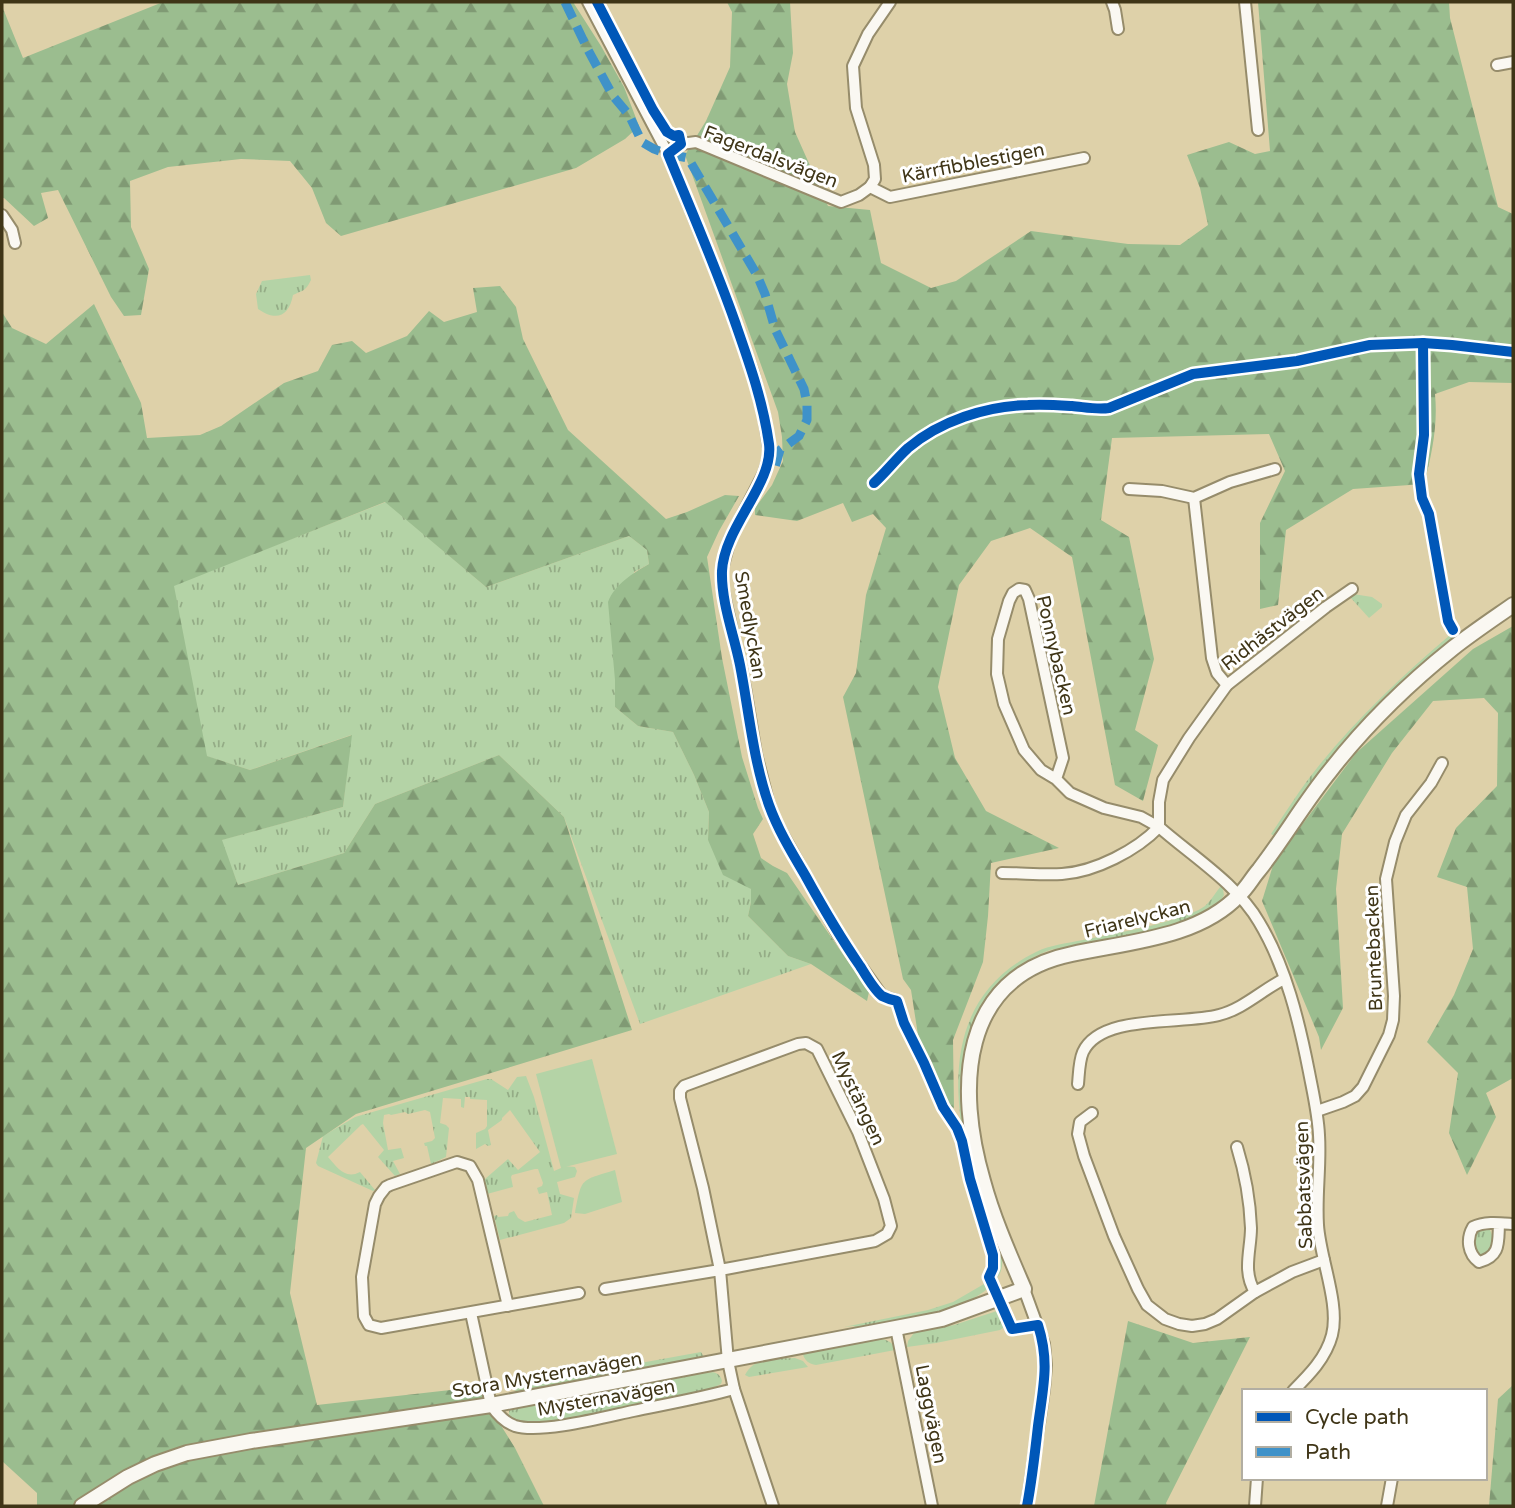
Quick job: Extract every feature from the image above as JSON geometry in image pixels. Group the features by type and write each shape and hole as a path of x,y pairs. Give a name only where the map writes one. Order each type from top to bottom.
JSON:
{"street":[{"name":"Smedlyckan","path":"588,2 668,154 722,286 753,373 764,416 769,447 766,466 730,538 722,580 756,754 768,801 775,821 838,934 882,996 897,1001"},
{"path":"870,187 874,179 874,165 856,108 853,66 868,34 891,2"},
{"path":"1112,2 1118,29"},
{"path":"1245,2 1258,130"},
{"path":"1497,65 1513,62"},
{"name":"Fagerdalsvägen","path":"668,154 681,144 696,142 841,201 859,195 870,187"},
{"name":"Kärrfibblestigen","path":"870,187 890,197 1084,158"},
{"path":"2,215 12,230 15,243"},
{"path":"1129,489 1194,498 1230,482 1275,469"},
{"path":"1194,498 1212,658 1217,673 1227,685"},
{"name":"Ponnybacken","path":"1056,779 1063,758 1030,599 1025,590 1019,589 1009,601 998,639 998,677 1003,704 1024,750 1041,770 1056,779 1070,793 1104,808 1141,817 1159,827"},
{"name":"Ridhästvägen","path":"1159,827 1159,802 1163,780 1227,685 1352,589"},
{"name":"Friarelyckan","path":"1024,1289 982,1178 971,1114 969,1075 974,1046 992,1003 1010,982 1037,964 1059,956 1176,932 1200,923 1222,910 1239,896 1329,772 1366,729 1450,650 1513,605"},
{"name":"Bruntebacken","path":"1317,1111 1355,1096 1363,1087 1389,1035 1394,996 1387,879 1395,842 1406,816 1431,783 1442,763"},
{"path":"1002,873 1064,874 1092,867 1147,840 1159,827 1239,896"},
{"name":"Sabbatsvägen","path":"1239,896 1259,922 1276,955 1297,1018 1317,1111 1320,1138 1318,1225 1334,1320 1332,1336 1320,1360 1295,1389"},
{"path":"1078,1084 1084,1050 1100,1035 1126,1025 1217,1016 1244,1004 1284,979"},
{"name":"Mystängen","path":"605,1289 720,1270 875,1241 889,1232 890,1217 858,1132 820,1053 810,1044 803,1042 696,1080 680,1091 720,1270 727,1361"},
{"path":"1092,1113 1080,1122 1077,1134 1084,1156 1114,1236 1138,1289 1147,1305 1167,1320 1192,1326 1205,1324 1292,1272 1324,1261"},
{"path":"1237,1147 1249,1202 1251,1230 1247,1272 1255,1292"},
{"path":"508,1306 484,1201 476,1174 470,1166 462,1162 452,1162 386,1187 375,1204 362,1277 363,1309 367,1323 372,1326 381,1328 508,1306 579,1293"},
{"path":"1499,1224 1513,1224"},
{"path":"1024,1289 1044,1344 1046,1366 1027,1506"},
{"name":"Stora Mysternavägen","path":"82,1506 128,1477 176,1456 251,1441 491,1405 942,1319 1024,1289"},
{"path":"471,1312 491,1405"},
{"name":"Laggvägen","path":"896,1328 932,1506"},
{"path":"727,1361 774,1506"},
{"name":"Mysternavägen","path":"491,1405 497,1414 511,1425 537,1428 585,1421 734,1389"},
{"path":"1255,1506 1257,1480"},
{"path":"1387,1506 1392,1480"}],"green space":[{"path":"163,2 573,2 624,87 639,126 625,139 576,168 341,236 326,223 312,188 290,161 241,159 168,167 130,181 131,227 149,269 141,315 124,316 111,297 58,190 41,193 48,218 34,226 2,198 2,6 23,58"},
{"path":"727,2 790,2 793,53 787,84 795,132 828,206 870,210 881,263 931,288 956,281 1031,231 1128,244 1180,245 1208,225 1200,188 1187,155 1229,142 1255,154 1270,151 1258,2 1449,2 1450,18 1498,207 1513,214 1513,383 1469,382 1435,394 1434,439 1424,484 1353,489 1286,530 1278,605 1260,609 1260,523 1285,471 1269,434 1112,438 1101,520 1129,537 1154,659 1135,730 1158,745 1143,801 1115,785 1072,557 1030,528 991,541 959,585 938,687 955,758 986,811 1059,848 991,863 983,962 953,1040 954,1108 945,1104 918,1035 911,990 903,979 843,697 856,673 866,595 886,528 873,514 852,522 843,503 797,521 755,515 755,508 772,485 783,461 778,412 685,155 706,121 730,67 732,12"},
{"path":"310,275 311,280 307,287 293,295 289,308 281,315 271,315 258,309 256,294 262,281"},
{"path":"500,286 516,307 523,339 568,430 666,519 725,495 739,496 707,557 722,658 742,757 763,819 753,834 761,858 787,873 869,992 867,1001 811,964 788,956 748,916 751,889 723,875 708,840 709,812 673,732 638,726 615,707 608,602 620,584 649,564 647,550 629,536 486,587 385,502 174,586 207,756 250,770 352,735 343,807 222,840 238,885 344,853 375,804 499,755 564,817 632,1030 356,1114 306,1148 290,1293 317,1405 477,1387 515,1448 544,1506 37,1506 37,1493 2,1461 2,312 12,328 46,344 94,304 141,403 147,438 200,435 221,426 284,383 318,371 332,345 352,341 366,353 407,336 429,311 444,322 477,312 473,288"},
{"path":"386,502 486,587 629,536 647,550 649,564 634,572 615,680 615,707 638,726 673,732 709,812 708,840 751,889 748,916 788,956 811,964 640,1024 564,817 499,755 375,804 344,853 238,885 221,840 343,807 351,735 250,770 206,756 173,585"},
{"path":"1353,594 1372,597 1382,604 1382,607 1369,618 1350,597"},
{"path":"1513,626 1513,1078 1486,1093 1496,1117 1467,1175 1449,1133 1458,1073 1427,1042 1454,995 1473,949 1467,887 1437,877 1456,828 1497,786 1498,713 1484,698 1433,701 1392,753 1342,834 1336,889 1343,1008 1321,1050 1319,1037 1262,901 1274,862 1356,753 1473,649"},
{"path":"1450,635 1453,640 1338,751 1305,791 1282,825 1277,838 1271,834 1311,776 1347,732 1397,682"},
{"path":"1222,885 1224,895 1221,900 1189,920 1167,928 1050,950 1021,964 999,982 982,1004 971,1028 964,1055 962,1084 970,1148 1002,1251 1002,1267 995,1280 995,1252 971,1172 959,1099 963,1041 972,1015 987,991 1008,970 1036,952 1181,917 1205,906"},
{"path":"592,1059 617,1154 561,1168 536,1074"},
{"path":"526,1076 554,1171 561,1168 561,1164 575,1167 577,1171 575,1177 557,1182 560,1194 574,1198 571,1218 564,1223 500,1240 494,1216 508,1216 514,1211 518,1218 525,1222 552,1215 547,1192 539,1194 537,1188 543,1183 538,1169 512,1175 513,1187 487,1194 485,1179 508,1159 518,1170 540,1152 510,1110 488,1130 491,1145 485,1144 476,1149 476,1133 487,1126 487,1100 465,1097 464,1108 461,1107 461,1099 443,1098 440,1123 449,1128 446,1157 431,1164 424,1143 435,1138 430,1112 425,1110 384,1115 388,1150 401,1148 404,1158 393,1161 400,1174 395,1176 378,1157 384,1150 363,1124 361,1125 328,1157 346,1173 360,1172 375,1190 373,1191 316,1163 323,1136 355,1117 487,1079 508,1090 517,1077"},
{"path":"615,1170 622,1202 585,1214 575,1213 584,1182"},
{"path":"1486,1228 1493,1237 1491,1250 1481,1257 1476,1253 1474,1240 1478,1230"},
{"path":"984,1284 991,1286 962,1304 946,1310 861,1329 844,1327 928,1310 953,1302"},
{"path":"1000,1310 1007,1325 1000,1330 907,1347 914,1333 954,1325"},
{"path":"1128,1321 1193,1343 1250,1337 1166,1503 1167,1506 1094,1506"},
{"path":"880,1339 890,1342 895,1350 816,1365 807,1361 803,1354"},
{"path":"701,1352 704,1357 518,1392 514,1390 519,1385"},
{"path":"795,1358 808,1367 749,1377 745,1375 754,1364 773,1359"},
{"path":"706,1370 707,1373 718,1374 721,1384 690,1394 569,1419 516,1422 509,1416 509,1410 512,1408"},
{"path":"1513,1385 1513,1506 1489,1506 1498,1399"}],"marked path":[{"path":"565,2 613,96 629,115 642,142 668,154 688,158 757,275 775,329 804,389 807,404 807,420 799,436 780,450 775,467"}],"cycle path":[{"path":"597,2 653,110 667,132 674,136 679,135 681,144 668,154 727,301 763,412 769,444 768,459 757,490 731,538 725,555 722,583 759,771 769,805 790,850 867,977 882,996 897,1001 904,1023 943,1107 957,1128 993,1255 993,1268 989,1277 1012,1329 1038,1325 1044,1351 1044,1375 1027,1506"},
{"path":"1423,343 1424,435 1419,474 1448,621 1453,630"},
{"path":"874,483 908,448 934,430 964,417 996,408 1039,405 1109,408 1193,374 1297,361 1370,345 1423,343 1513,352"}]}
